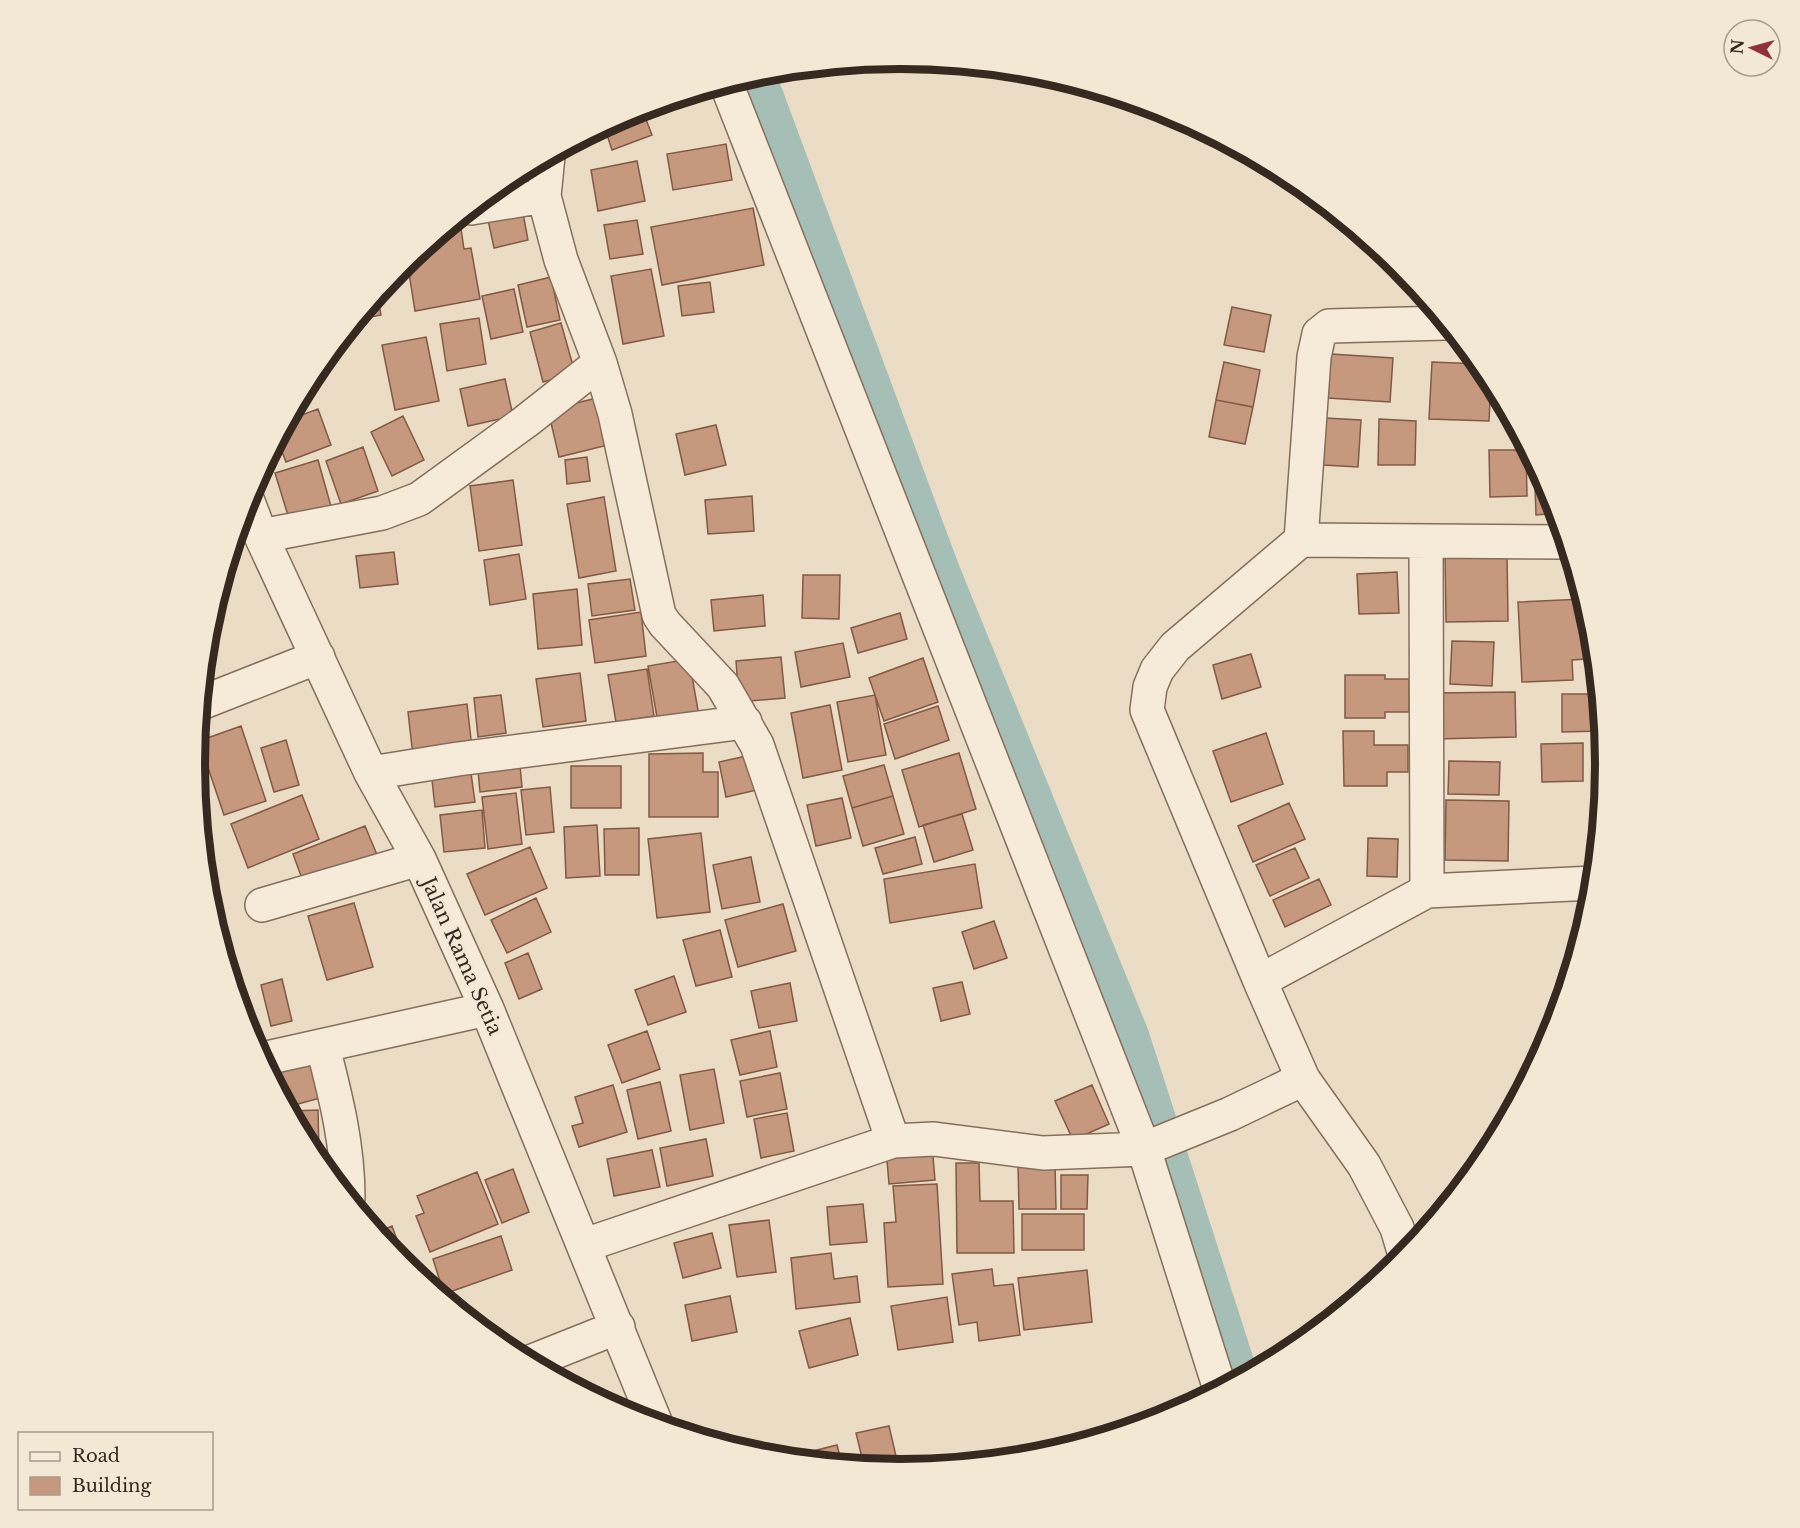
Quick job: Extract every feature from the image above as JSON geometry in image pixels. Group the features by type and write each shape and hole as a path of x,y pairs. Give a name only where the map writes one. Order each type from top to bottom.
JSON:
{"street":[{"path":"729,91 1149,1147 1218,1381"},
{"path":"547,166 544,196 561,260 600,363 615,414 660,615 665,624 723,686 745,722 772,784 893,1141"},
{"path":"488,205 544,196"},
{"path":"1301,540 1314,357 1319,334 1329,326 1437,323"},
{"path":"261,536 382,513 418,499 525,422 600,363"},
{"name":"Jalan Rama Setia","path":"252,513 370,773 419,859 487,1009 651,1412"},
{"path":"1402,1243 1397,1228 1364,1165 1303,1079 1147,710 1150,687 1157,670 1175,647 1301,540 1426,543 1558,542"},
{"path":"1426,543 1427,891"},
{"path":"208,700 318,657"},
{"path":"370,773 458,759 745,722"},
{"path":"262,904 419,859"},
{"path":"1260,981 1427,891 1585,883"},
{"path":"271,1057 487,1009"},
{"path":"323,1047 342,1121 348,1160 348,1186"},
{"path":"585,1245 893,1141 934,1138 1043,1153 1149,1147 1230,1114 1303,1079"},
{"path":"540,1358 618,1328"}],"building":[{"path":"645,118 652,135 612,150 607,135"},
{"path":"726,144 732,180 673,190 667,154"},
{"path":"637,161 645,201 598,211 591,170"},
{"path":"522,208 528,240 494,248 487,215"},
{"path":"753,208 764,265 662,285 651,227"},
{"path":"637,220 643,254 610,259 604,225"},
{"path":"461,229 464,249 471,248 480,299 415,311 409,273 442,241 456,230"},
{"path":"651,269 664,336 623,344 611,276"},
{"path":"551,277 560,320 527,327 518,285"},
{"path":"710,282 714,312 682,316 678,286"},
{"path":"514,289 523,332 491,339 482,296"},
{"path":"379,304 381,315 368,318"},
{"path":"1232,307 1271,315 1264,352 1224,345"},
{"path":"479,318 486,364 447,371 440,324"},
{"path":"561,323 575,373 543,382 530,332"},
{"path":"426,337 439,401 395,410 382,345"},
{"path":"1331,354 1393,358 1390,402 1328,398"},
{"path":"1224,362 1260,370 1253,407 1216,400"},
{"path":"1432,362 1467,363 1490,397 1489,421 1429,419"},
{"path":"505,379 513,416 468,426 460,389"},
{"path":"601,397 612,444 559,457 548,410"},
{"path":"1216,400 1253,407 1245,444 1209,437"},
{"path":"318,409 331,445 286,462 281,449 298,416"},
{"path":"403,416 424,460 392,476 371,432"},
{"path":"1325,418 1361,420 1358,467 1323,465"},
{"path":"1379,419 1416,421 1415,465 1378,465"},
{"path":"716,425 726,465 685,475 676,434"},
{"path":"363,447 378,491 341,504 326,461"},
{"path":"1489,450 1519,450 1526,464 1527,496 1490,497"},
{"path":"587,457 590,481 567,484 565,460"},
{"path":"318,460 332,510 290,522 275,473"},
{"path":"513,480 522,545 479,551 470,486"},
{"path":"1535,483 1548,514 1536,515"},
{"path":"752,496 754,531 708,534 705,500"},
{"path":"604,497 616,571 579,578 567,504"},
{"path":"1507,551 1508,621 1446,622 1445,552"},
{"path":"394,552 398,584 360,588 356,556"},
{"path":"519,554 526,599 490,605 484,560"},
{"path":"1397,572 1399,613 1359,614 1357,574"},
{"path":"803,575 840,575 839,619 802,618"},
{"path":"630,579 635,610 592,616 588,584"},
{"path":"577,589 582,645 538,649 533,594"},
{"path":"763,595 765,626 714,631 711,600"},
{"path":"1575,599 1586,659 1572,660 1573,680 1522,682 1518,602"},
{"path":"641,612 646,656 595,663 589,620"},
{"path":"900,613 907,639 858,653 851,628"},
{"path":"1452,641 1494,642 1492,686 1450,684"},
{"path":"843,643 850,677 801,687 795,652"},
{"path":"1251,654 1261,687 1222,699 1213,665"},
{"path":"781,657 785,698 739,702 736,661"},
{"path":"923,658 938,702 884,721 869,678"},
{"path":"689,659 699,716 658,723 648,666"},
{"path":"647,669 654,716 616,722 608,675"},
{"path":"580,673 586,721 543,727 536,679"},
{"path":"1345,675 1385,675 1385,679 1409,679 1409,712 1385,712 1385,718 1345,718"},
{"path":"1515,692 1516,737 1435,739 1435,693"},
{"path":"1562,694 1591,694 1594,731 1562,732"},
{"path":"501,695 506,733 478,737 474,698"},
{"path":"875,695 886,755 848,762 837,702"},
{"path":"467,704 472,748 413,756 408,712"},
{"path":"830,705 842,770 803,778 791,713"},
{"path":"938,706 949,740 895,759 884,724"},
{"path":"241,726 266,801 224,815 205,759 206,739"},
{"path":"1343,731 1374,731 1374,745 1408,745 1408,772 1387,772 1387,786 1344,786"},
{"path":"1266,733 1283,784 1231,802 1213,751"},
{"path":"286,740 299,785 274,792 261,748"},
{"path":"1583,743 1583,781 1542,782 1541,744"},
{"path":"703,753 703,772 718,772 718,817 649,817 649,754"},
{"path":"959,753 976,809 919,827 902,770"},
{"path":"519,755 522,787 480,792 477,760"},
{"path":"751,755 757,790 726,797 719,762"},
{"path":"1449,761 1500,762 1499,795 1448,794"},
{"path":"884,765 893,796 852,808 843,776"},
{"path":"470,766 475,802 435,807 431,771"},
{"path":"571,766 621,766 621,808 571,808"},
{"path":"550,787 554,832 526,835 521,790"},
{"path":"516,793 522,844 488,849 482,797"},
{"path":"302,795 319,839 248,868 231,824"},
{"path":"893,796 904,834 863,846 852,808"},
{"path":"842,798 851,838 816,846 807,805"},
{"path":"1446,800 1509,801 1508,861 1445,860"},
{"path":"1289,803 1305,839 1253,862 1238,826"},
{"path":"482,810 485,848 444,852 440,815"},
{"path":"962,814 973,850 934,862 923,825"},
{"path":"597,825 600,876 566,878 564,827"},
{"path":"365,826 378,857 305,887 293,854"},
{"path":"639,828 639,875 605,875 604,829"},
{"path":"701,833 710,912 657,918 648,839"},
{"path":"915,837 922,864 883,874 875,848"},
{"path":"1368,838 1398,839 1397,877 1367,876"},
{"path":"530,847 547,888 485,915 467,874"},
{"path":"1295,848 1309,878 1270,896 1256,865"},
{"path":"751,857 760,902 722,909 713,865"},
{"path":"975,864 982,908 890,923 884,879"},
{"path":"1319,879 1331,905 1285,927 1273,900"},
{"path":"536,898 551,932 507,953 491,920"},
{"path":"354,903 373,967 327,980 308,916"},
{"path":"783,904 796,951 738,967 725,920"},
{"path":"994,921 1007,958 974,969 962,932"},
{"path":"720,930 732,977 696,986 683,940"},
{"path":"528,953 542,989 519,999 505,963"},
{"path":"674,976 686,1012 648,1025 635,990"},
{"path":"282,979 292,1021 271,1026 261,985"},
{"path":"962,982 970,1014 941,1021 933,988"},
{"path":"790,983 797,1021 759,1028 751,991"},
{"path":"647,1031 660,1069 622,1083 608,1045"},
{"path":"770,1031 777,1067 740,1075 731,1040"},
{"path":"308,1054 320,1098 295,1105 274,1064"},
{"path":"714,1069 724,1123 690,1130 680,1075"},
{"path":"780,1073 787,1109 747,1117 740,1081"},
{"path":"660,1082 671,1131 638,1139 627,1090"},
{"path":"613,1085 627,1132 579,1147 572,1126 583,1123 575,1097"},
{"path":"1092,1085 1109,1124 1073,1140 1055,1101"},
{"path":"318,1110 319,1145 298,1111"},
{"path":"787,1113 794,1151 761,1158 754,1119"},
{"path":"706,1139 713,1176 667,1186 660,1148"},
{"path":"932,1145 935,1180 889,1184 886,1149"},
{"path":"652,1150 660,1187 614,1196 607,1159"},
{"path":"1055,1162 1056,1209 1019,1209 1018,1163"},
{"path":"956,1163 979,1163 980,1201 1013,1201 1014,1253 957,1253"},
{"path":"513,1169 529,1212 502,1223 485,1180"},
{"path":"477,1172 498,1224 430,1252 416,1216 424,1213 417,1196"},
{"path":"1061,1175 1088,1175 1087,1209 1061,1209"},
{"path":"937,1184 943,1284 888,1287 884,1223 896,1222 893,1186"},
{"path":"863,1204 867,1242 830,1245 827,1207"},
{"path":"1022,1214 1084,1214 1084,1250 1022,1250"},
{"path":"769,1220 776,1272 737,1277 729,1225"},
{"path":"392,1226 399,1245 384,1229"},
{"path":"712,1233 721,1268 683,1278 674,1243"},
{"path":"501,1236 512,1270 449,1292 442,1287 433,1259"},
{"path":"831,1253 834,1279 857,1276 860,1302 796,1309 791,1258"},
{"path":"992,1269 994,1286 1013,1284 1020,1335 979,1341 977,1322 959,1325 952,1274"},
{"path":"1087,1270 1092,1322 1024,1330 1018,1278"},
{"path":"730,1296 737,1332 692,1341 685,1305"},
{"path":"947,1297 953,1342 898,1350 891,1306"},
{"path":"850,1318 858,1355 809,1368 799,1331"},
{"path":"889,1426 897,1459 862,1458 856,1433"},
{"path":"837,1445 840,1456 809,1453 807,1453"}],"waterway":[{"path":"762,83 943,571 1132,1035 1239,1370"}]}
